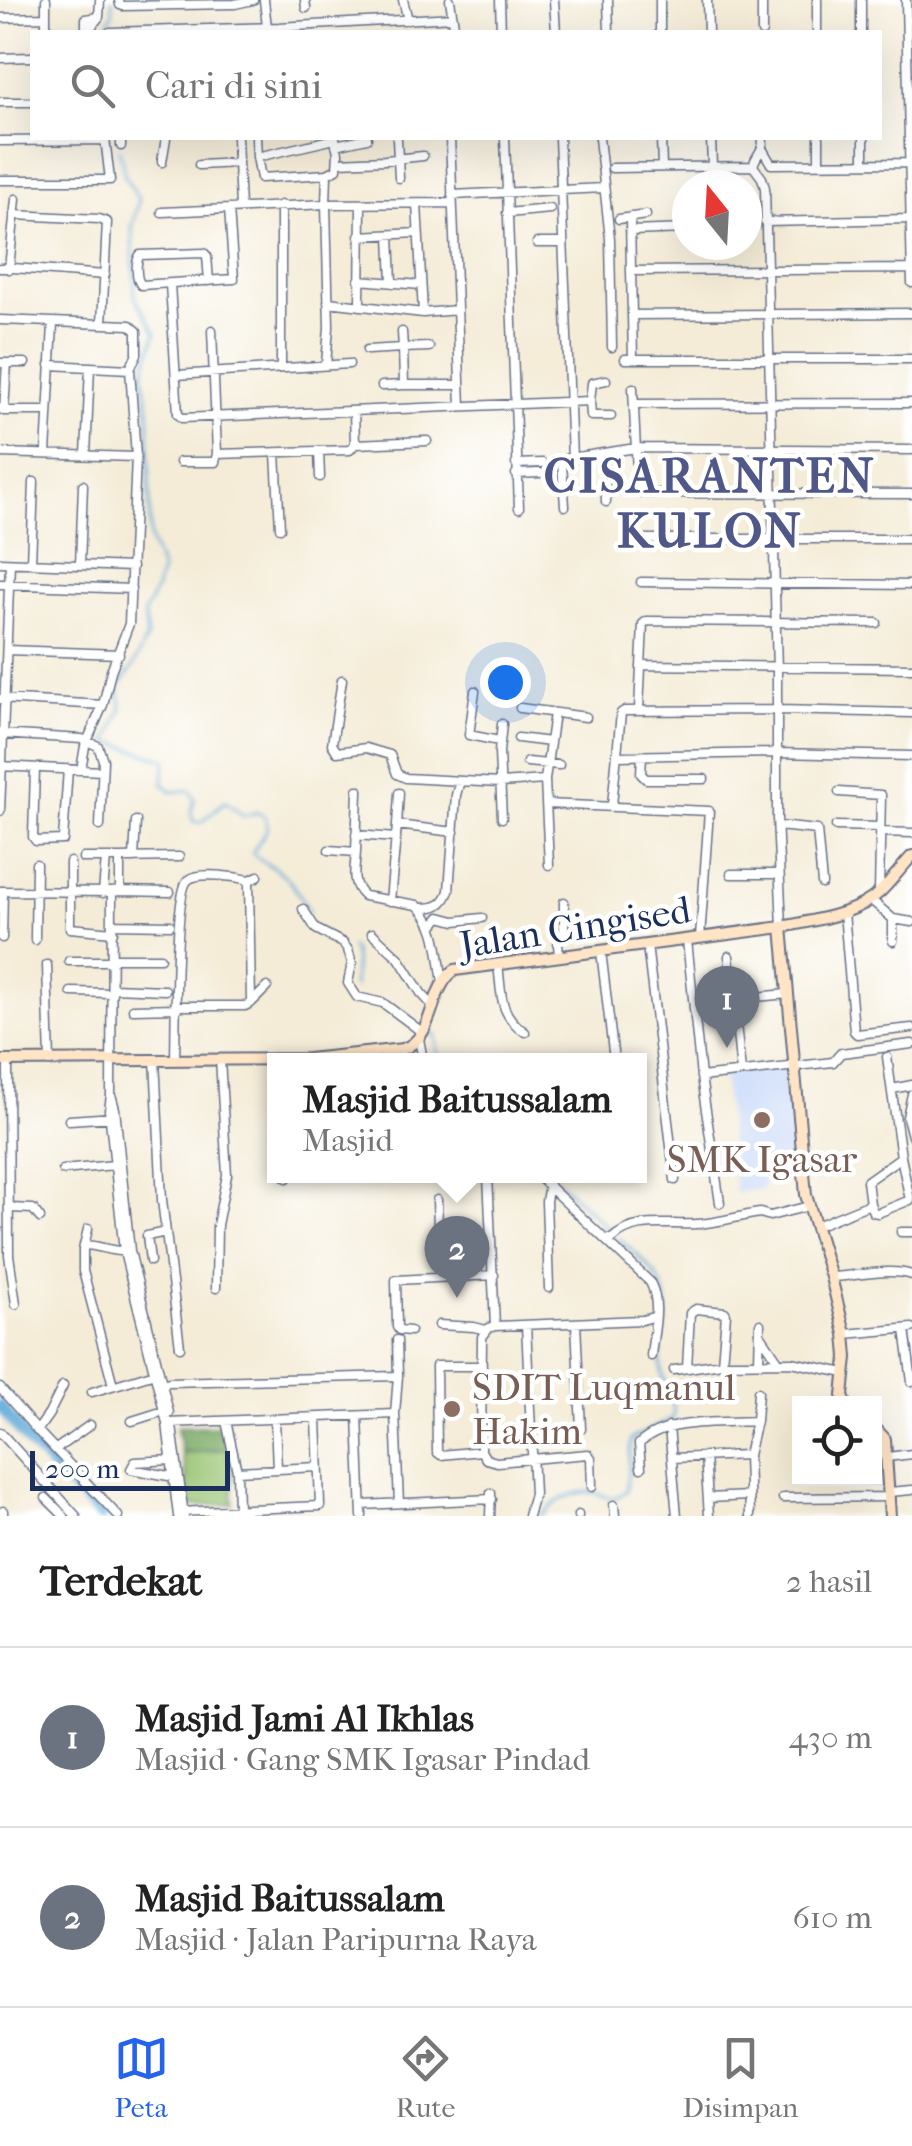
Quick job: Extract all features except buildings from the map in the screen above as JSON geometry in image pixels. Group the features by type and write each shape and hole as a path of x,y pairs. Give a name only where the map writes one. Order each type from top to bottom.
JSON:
{"main road":[{"path":"874,896 912,856"},
{"name":"Jalan Cingised","path":"422,1032 443,982 454,970 782,927 844,912 874,896"},
{"path":"782,927 804,1182 845,1334 843,1396"},
{"path":"377,1053 410,1046 422,1032"},
{"path":"4,1062 267,1059"},
{"path":"882,1436 890,1516"}],"street":[{"path":"46,0 46,30"},
{"path":"88,30 99,17 100,0"},
{"path":"120,0 124,6 264,2 267,27"},
{"path":"403,0 408,20"},
{"path":"450,0 455,30"},
{"path":"500,0 501,30"},
{"path":"554,0 556,30"},
{"path":"608,0 609,30"},
{"path":"660,0 660,30"},
{"path":"708,0 708,30"},
{"path":"762,0 762,30"},
{"path":"816,0 817,30"},
{"path":"860,0 862,30"},
{"path":"906,0 912,283"},
{"path":"0,18 46,17"},
{"path":"194,30 352,28 453,17"},
{"path":"0,58 30,58"},
{"path":"0,102 30,102"},
{"path":"0,142 70,140"},
{"path":"0,180 110,180 105,140"},
{"path":"162,162 166,140"},
{"path":"237,140 240,208"},
{"path":"256,140 256,156 263,179 327,174 337,169 338,162 335,140 256,156"},
{"path":"281,140 284,151"},
{"path":"397,140 399,178"},
{"path":"450,140 461,405"},
{"path":"505,140 518,508"},
{"path":"559,140 572,458"},
{"path":"599,140 610,239 612,347"},
{"path":"661,140 662,168"},
{"path":"712,140 712,166"},
{"path":"763,140 763,150 771,164"},
{"path":"819,140 820,162"},
{"path":"864,140 864,162"},
{"path":"753,166 763,150"},
{"path":"338,162 423,156"},
{"path":"199,165 238,163"},
{"path":"771,164 908,163"},
{"path":"771,164 762,178 772,494 778,539 774,583 782,927"},
{"path":"612,168 753,166"},
{"path":"753,166 756,170"},
{"path":"326,365 327,174"},
{"path":"162,212 281,205 417,204 506,191 604,188"},
{"path":"16,199 6,267 105,275"},
{"path":"417,204 422,313"},
{"path":"280,368 281,205"},
{"path":"360,205 360,306"},
{"path":"209,281 208,256 204,252 137,258 141,285 234,280 229,209"},
{"path":"508,212 550,209"},
{"path":"14,215 104,219 108,227 102,324"},
{"path":"646,215 624,218 630,231 630,358 912,359"},
{"path":"765,222 911,219"},
{"path":"630,231 672,230"},
{"path":"359,236 418,233"},
{"path":"390,235 392,283"},
{"path":"536,243 563,243"},
{"path":"631,271 912,269"},
{"path":"359,280 421,285"},
{"path":"170,284 182,418 590,400"},
{"path":"328,302 422,313 457,310"},
{"path":"632,315 912,313"},
{"path":"0,320 136,327 137,354 130,368 136,457 128,624 81,770"},
{"path":"46,454 53,324"},
{"path":"180,462 216,462 212,330"},
{"path":"402,332 404,386"},
{"path":"367,350 429,347"},
{"path":"25,364 3,363 2,409 48,411"},
{"path":"176,375 350,364"},
{"path":"50,365 130,368"},
{"path":"86,456 90,367"},
{"path":"606,380 592,383 591,416 611,416"},
{"path":"382,386 460,385"},
{"path":"633,388 637,491 912,494"},
{"path":"634,404 912,403"},
{"path":"217,454 350,450 355,444 354,411"},
{"path":"355,444 427,441"},
{"path":"565,506 562,461 572,458 636,448 912,450"},
{"path":"319,451 320,477"},
{"path":"276,452 280,528"},
{"path":"0,453 136,457"},
{"path":"604,454 606,502"},
{"path":"516,469 541,468"},
{"path":"31,564 34,482"},
{"path":"80,565 83,485"},
{"path":"640,538 912,539"},
{"path":"0,811 3,665 7,650 5,562 132,567"},
{"path":"641,582 912,585"},
{"path":"4,584 131,589"},
{"path":"639,710 646,621 876,623"},
{"path":"7,650 119,654"},
{"path":"641,665 912,668"},
{"path":"342,680 334,749 342,752 366,748 390,755 400,777 500,783 545,780"},
{"path":"475,691 469,734 499,741"},
{"path":"3,700 102,705"},
{"path":"520,708 586,717"},
{"path":"612,805 624,711 912,713"},
{"path":"549,864 545,780 554,713"},
{"path":"502,724 502,818"},
{"path":"2,734 88,740 101,750 100,826"},
{"path":"518,738 550,742"},
{"path":"617,756 912,756"},
{"path":"642,756 641,774 646,779 704,779"},
{"path":"526,762 559,765"},
{"path":"1,766 102,771"},
{"path":"35,768 32,837 36,841 63,840 68,769"},
{"path":"422,908 434,908 449,892 460,781"},
{"path":"358,790 354,881 358,890 364,896 417,905 433,926"},
{"path":"839,792 881,795 874,896 894,918 912,922"},
{"path":"390,901 399,793"},
{"path":"546,804 710,811 700,938"},
{"path":"134,858 136,820"},
{"path":"397,825 454,832"},
{"path":"778,826 818,830 822,884"},
{"path":"836,826 912,833"},
{"path":"356,835 396,838"},
{"path":"328,850 356,852"},
{"path":"83,858 179,857"},
{"path":"106,858 114,928 111,1095 114,1165 119,1184"},
{"path":"112,892 120,858"},
{"path":"70,862 71,929 170,925"},
{"path":"34,940 36,864"},
{"path":"731,874 779,874"},
{"path":"175,1059 178,918 185,884 190,878 254,878 250,1003"},
{"path":"2,938 1,891 170,892"},
{"path":"559,957 564,902"},
{"path":"434,908 433,926 443,982"},
{"path":"304,909 316,930 343,943 348,950 352,963 348,984 356,996 385,1005 422,1032 422,1053"},
{"path":"844,912 854,1031 858,1034 912,1028"},
{"path":"433,926 440,918 482,918"},
{"path":"892,940 894,918"},
{"path":"372,932 399,958 434,1006"},
{"path":"686,940 720,1203"},
{"path":"647,944 675,1180"},
{"path":"601,951 613,1053"},
{"path":"729,956 740,1072"},
{"path":"69,962 160,958"},
{"path":"498,964 506,1014 512,1024 525,1032"},
{"path":"47,965 50,1062"},
{"path":"134,1009 245,1006 267,987"},
{"path":"71,992 165,990"},
{"path":"733,999 788,994"},
{"path":"701,1077 836,1061 841,1052 912,1044"},
{"path":"216,1288 217,1225 227,1175 220,1058"},
{"path":"888,1058 910,1200 873,1212 867,1181 901,1157"},
{"path":"155,1060 159,1159 180,1347"},
{"path":"4,1062 9,1255 16,1304"},
{"path":"892,1088 912,1085"},
{"path":"912,1094 906,1117 912,1136"},
{"path":"69,1120 112,1115"},
{"path":"112,1115 127,1251 169,1423 180,1514"},
{"path":"63,1170 114,1165"},
{"path":"488,1183 494,1275 490,1328 482,1337 481,1452 493,1462 588,1454 592,1486"},
{"path":"548,1185 612,1237 650,1282 656,1308 651,1356"},
{"path":"548,1185 549,1288"},
{"path":"437,1200 440,1277"},
{"path":"816,1226 870,1204"},
{"path":"612,1237 638,1224 698,1224 760,1213 770,1216 809,1206"},
{"path":"10,1208 33,1209 40,1218"},
{"path":"88,1228 83,1272 113,1385"},
{"path":"150,1261 147,1236 166,1232"},
{"path":"901,1232 912,1232"},
{"path":"84,1246 127,1251"},
{"path":"831,1277 906,1272 912,1275"},
{"path":"410,1331 397,1327 396,1280 494,1275"},
{"path":"687,1368 690,1312 696,1309 726,1314 722,1363"},
{"path":"440,1325 490,1328 653,1317"},
{"path":"576,1322 581,1429"},
{"path":"526,1325 534,1494 528,1516"},
{"path":"845,1334 909,1328 912,1382"},
{"path":"758,1362 760,1329 779,1362"},
{"path":"397,1340 394,1414 399,1503"},
{"path":"674,1370 722,1363 779,1362 803,1363 844,1374"},
{"path":"481,1452 438,1452 436,1366 482,1366"},
{"path":"92,1392 157,1373"},
{"path":"160,1384 398,1376"},
{"path":"37,1430 63,1386"},
{"path":"0,1388 118,1516"},
{"path":"750,1516 748,1455 758,1392"},
{"path":"132,1421 166,1410"},
{"path":"169,1423 394,1414"},
{"path":"358,1416 362,1516"},
{"path":"180,1514 320,1506 317,1418"},
{"path":"275,1419 277,1469"},
{"path":"226,1420 237,1470 238,1509"},
{"path":"641,1468 639,1444 654,1432 669,1426 756,1421"},
{"path":"169,1423 180,1514"},
{"path":"56,1449 90,1426"},
{"path":"669,1426 677,1516"},
{"path":"0,1432 76,1516"},
{"path":"887,1457 912,1454"},
{"path":"672,1458 748,1455"},
{"path":"704,1456 709,1516"},
{"path":"172,1460 135,1462 131,1470 174,1477"},
{"path":"237,1470 318,1468"},
{"path":"782,1498 912,1490"},
{"path":"362,1505 491,1496 490,1516"},
{"path":"708,1498 748,1496"},
{"path":"46,1498 64,1516"},
{"path":"614,1505 615,1516"},
{"path":"48,1516 56,1508"}],"shaded area":[{"name":"SMK Igasar","path":"786,1067 792,1071 799,1166 763,1170 764,1189 735,1193 723,1075"}],"green space":[{"path":"222,1426 232,1471 233,1504 187,1506 177,1427"},
{"path":"222,1426 227,1448 182,1454 177,1427"}],"waterway":[{"path":"105,30 113,13 112,0"},
{"path":"119,149 125,176 139,200 132,229 135,297 156,333 143,374 149,409 150,538 161,571 144,613 147,637 119,687 122,709 108,741 166,760 163,783 172,792 190,790 195,799 193,821 201,823 225,801 244,816 257,812 265,817 268,828 252,853 288,879 309,911"},
{"path":"351,947 354,987"},
{"path":"426,1030 436,1036 437,1053"},
{"path":"559,1183 613,1233"},
{"path":"541,1516 573,1494 593,1492 610,1498 626,1491 631,1439 673,1419 661,1361 665,1294 647,1265 618,1238"},
{"path":"0,1406 31,1445 101,1516"}],"place":[{"name":"Masjid Jami Al Ikhlas","path":"727,1048"},
{"name":"SMK Igasar","path":"762,1120"},
{"name":"Masjid Baitussalam","path":"457,1298"},
{"name":"SDIT Luqmanul Hakim","path":"452,1409"}],"district":[{"name":"CISARANTEN KULON","path":"710,502"}]}
